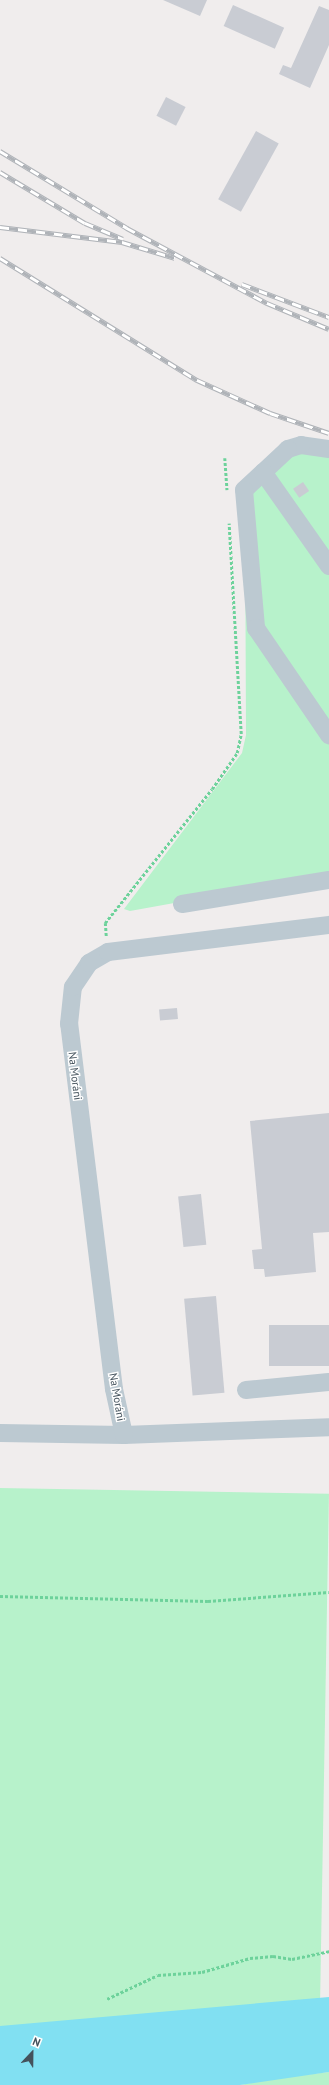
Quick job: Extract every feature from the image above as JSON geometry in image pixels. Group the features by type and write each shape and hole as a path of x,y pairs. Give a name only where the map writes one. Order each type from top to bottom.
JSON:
{"street":[{"path":"329,449 301,445 288,449 244,490 254,621 329,735"},
{"path":"263,472 329,566"},
{"path":"182,904 329,880"},
{"name":"Na Moráni","path":"124,1435 114,1388 69,1024 73,987 89,963 108,952 329,925"},
{"path":"246,1390 329,1382"},
{"path":"0,1433 124,1435 329,1427"}],"path":[{"path":"225,458 227,493"},
{"path":"108,952 105,923 212,789 237,753 241,734 229,515"},
{"path":"0,1596 208,1601 329,1592"},
{"path":"107,1999 158,1976 202,1972 250,1958 273,1956 292,1959 329,1951"}],"green space":[{"path":"301,448 329,453 329,875 130,911 124,909 242,753 246,735 245,495"},
{"path":"0,1488 329,1494 320,2032 0,2026"},
{"path":"329,2072 329,2085 240,2085 271,2079"}],"water":[{"path":"329,1997 329,2072 240,2085 0,2085 0,2026"}],"building":[{"path":"163,0 207,0 200,16"},
{"path":"233,5 284,28 275,49 224,26"},
{"path":"319,6 329,10 329,45 310,88 279,74 283,65 291,68"},
{"path":"166,97 186,107 176,126 156,116"},
{"path":"256,131 279,144 241,212 218,199"},
{"path":"303,482 309,491 299,498 293,489"},
{"path":"177,1008 178,1019 160,1021 159,1010"},
{"path":"329,1113 329,1232 313,1233 316,1272 265,1277 264,1269 254,1269 252,1250 262,1249 250,1121"},
{"path":"201,1194 206,1245 183,1247 178,1196"},
{"path":"216,1296 224,1393 193,1395 184,1299"},
{"path":"269,1325 329,1325 329,1366 269,1366"}],"railway":[{"path":"0,151 127,228 267,303 329,329"},
{"path":"0,172 85,223 123,239"},
{"path":"0,227 122,242 175,258"},
{"path":"0,258 197,380 270,413 329,433"},
{"path":"242,284 329,317"}]}
